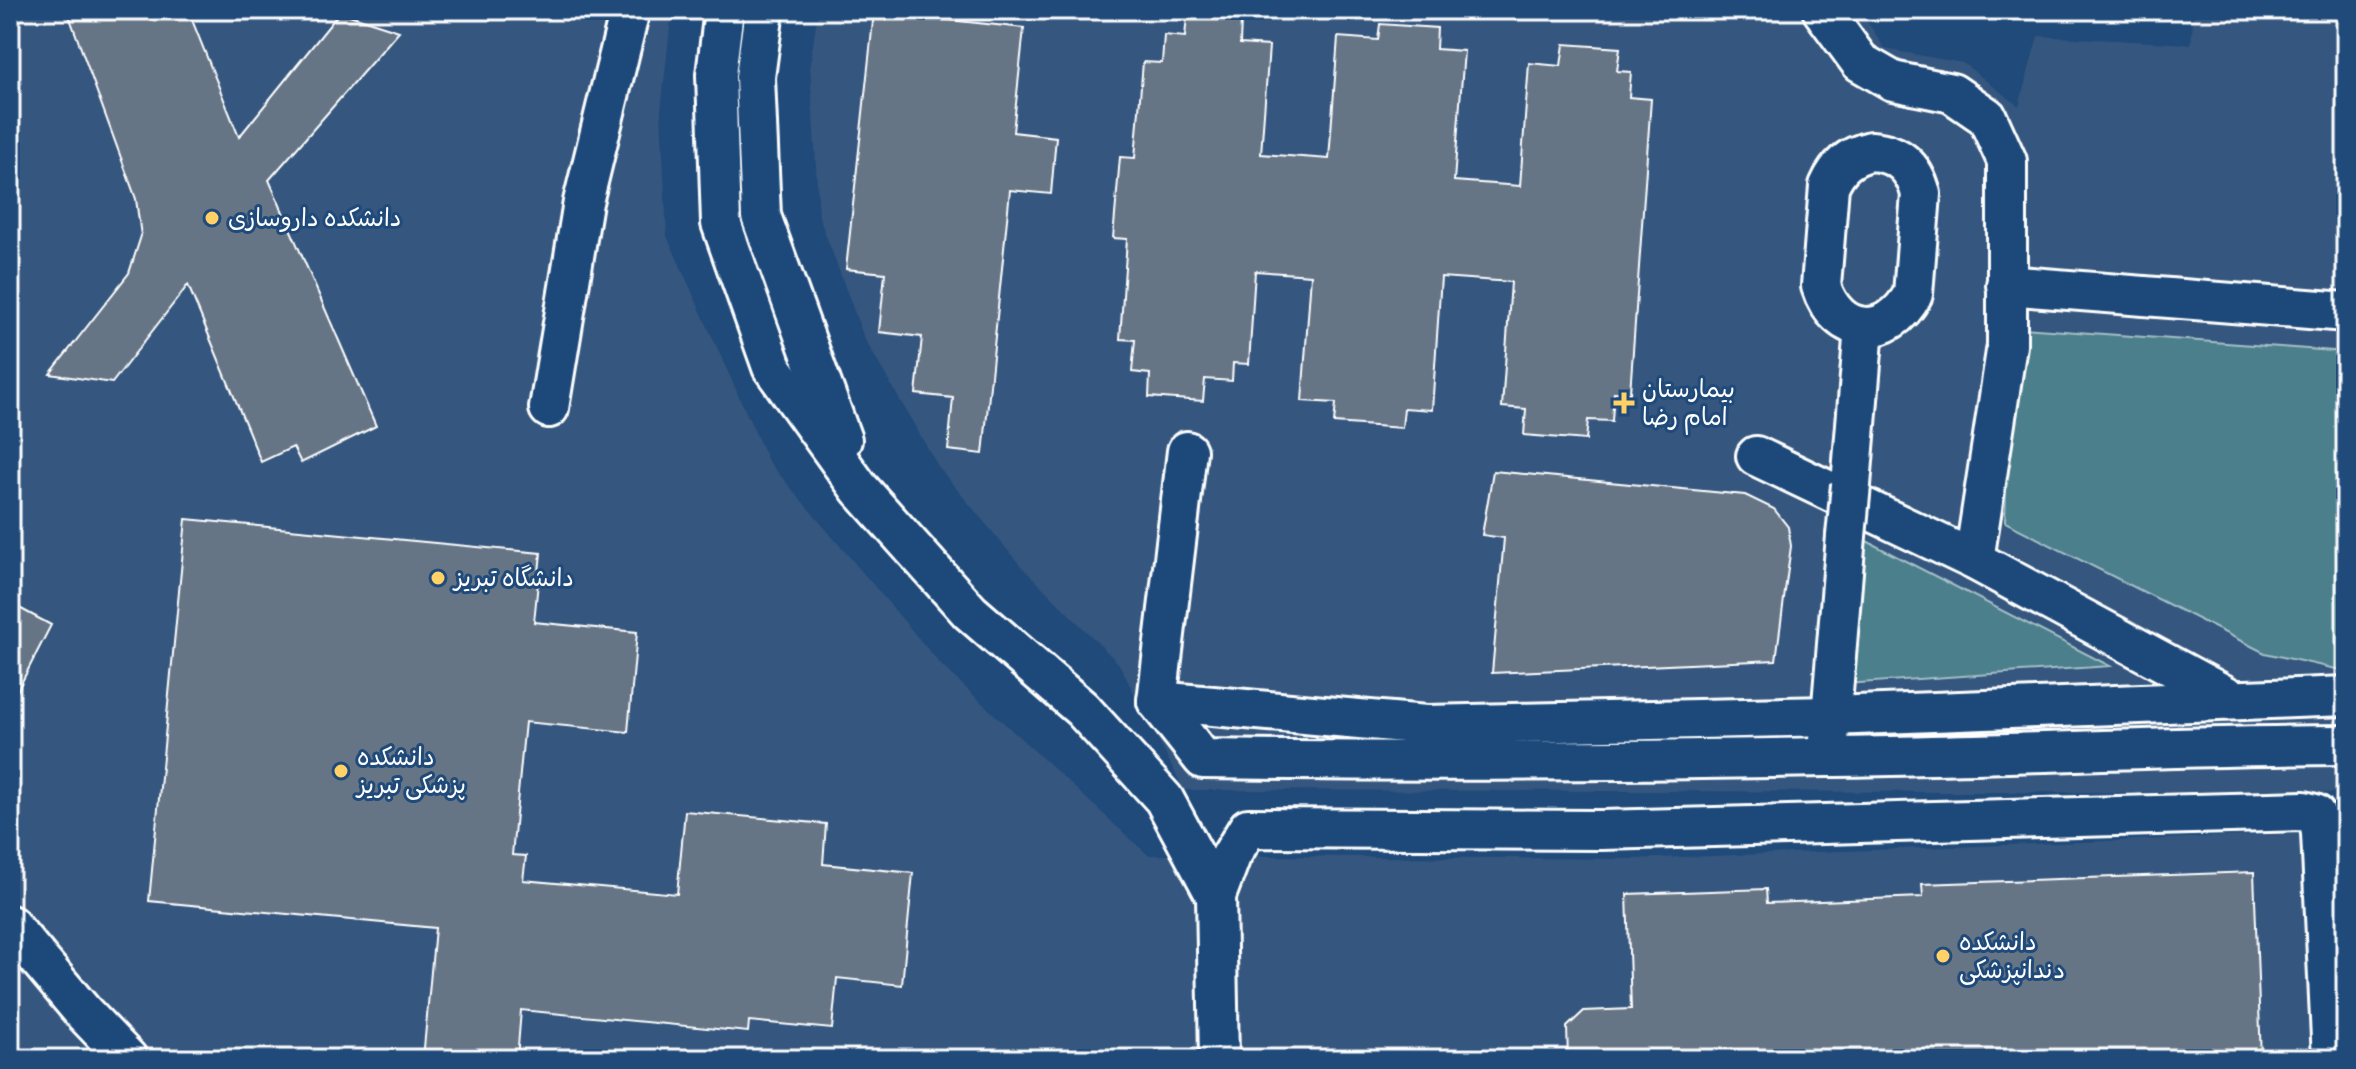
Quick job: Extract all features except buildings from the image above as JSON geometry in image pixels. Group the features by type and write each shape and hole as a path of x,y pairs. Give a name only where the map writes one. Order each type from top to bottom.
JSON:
{"street":[{"path":"549,408 583,202 630,10"},
{"path":"724,10 716,75 721,223 772,367 859,488 970,612 1082,709 1164,799 1216,896"},
{"path":"764,10 755,77 761,216 859,488"},
{"path":"1822,10 1860,62 1893,81 1952,93 1987,117 2007,161 2007,345 1974,560"},
{"path":"2006,285 2346,312"},
{"path":"1828,757 1864,327"},
{"path":"1187,451 1157,701 1203,759 1427,762 1828,757 2346,745"},
{"path":"1756,456 1974,560 2236,701"},
{"path":"1157,701 1426,725 1831,716 2346,696"},
{"path":"2236,701 2236,746"},
{"path":"1219,1059 1216,896 1231,856 1248,828 1601,830 2304,811 2315,814 2321,833 2332,1059"},
{"path":"10,925 83,1012 128,1059"}],"shaded area":[{"name":"دانشگاه تبریز","path":"10,10 672,10 661,111 667,236 768,461 943,667 1148,855 1631,859 2346,832 2346,1059 10,1059"},
{"name":"بیمارستان امام رضا","path":"818,10 1860,10 1885,49 1963,63 2019,106 2038,36 2191,44 2194,10 2346,10 2346,793 1184,790 1119,664 1020,565 939,468 864,338 819,217 810,65"}],"green space":[{"path":"2011,327 2346,352 2346,669 2265,653 2005,522"},
{"path":"1853,534 2110,666 1845,684"}],"place":[{"name":"دانشکده داروسازی","path":"212,218"},
{"name":"بیمارستان امام رضا","path":"1624,403"},
{"name":"دانشگاه تبریز","path":"438,578"},
{"name":"دانشکده پزشکی تبریز","path":"341,771"},
{"name":"دانشکده دندانپزشکی","path":"1943,956"}]}
